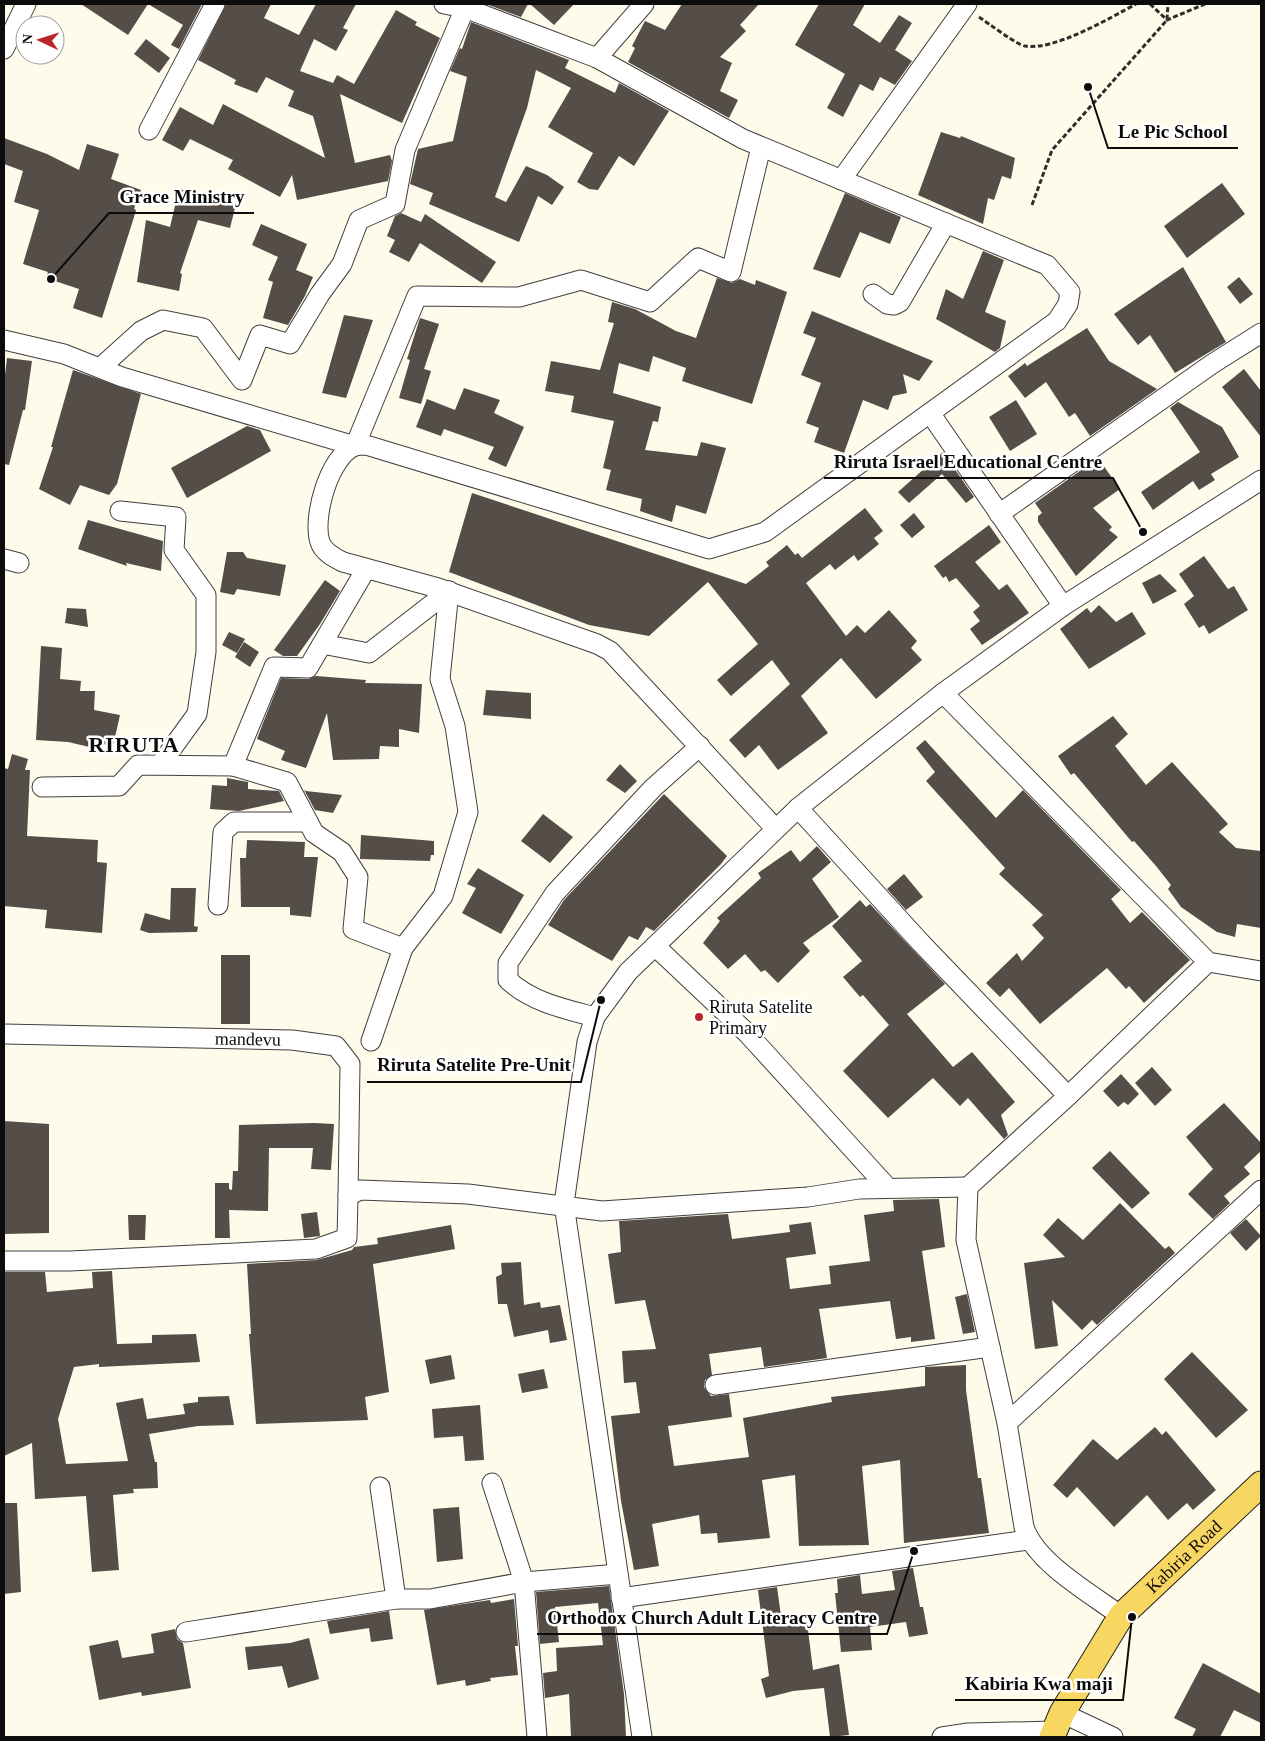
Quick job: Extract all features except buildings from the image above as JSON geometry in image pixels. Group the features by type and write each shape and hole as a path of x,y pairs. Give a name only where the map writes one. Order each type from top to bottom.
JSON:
{"main road":[{"name":"Kabiria Road","path":"1056,1727 1121,1616 1261,1484"}],"street":[{"path":"4,49 26,4"},
{"path":"150,130 215,4"},
{"path":"4,340 64,354 122,378 355,446 366,445 710,549 765,532 1056,321 1068,304 1070,292 1047,266 743,139 597,58 465,8 444,4"},
{"path":"597,58 644,4"},
{"path":"841,180 966,6"},
{"path":"100,368 141,331 162,320 203,328 242,380 260,335 290,344 320,294 342,264 359,220 395,204 405,150 465,8"},
{"path":"761,147 731,272 698,258 650,302 581,280 519,297 417,296 355,446 344,454 328,478 318,518 320,543 331,555 343,562 449,591 597,644 610,651 775,828"},
{"path":"874,294 887,304 894,305 900,302 946,223"},
{"path":"999,514 1212,364 1261,333"},
{"path":"930,413 1063,606"},
{"path":"642,1737 564,1204 587,1042 595,1017 628,972 775,828 798,808 943,693 1063,606 1261,480"},
{"path":"120,511 176,517 174,550 206,595 206,652 197,714 160,766"},
{"path":"233,766 274,667 308,668 366,568"},
{"path":"322,644 369,653 449,591"},
{"path":"371,1041 403,948 443,896 468,812 456,726 440,679 449,591"},
{"path":"943,693 1208,962 1261,971"},
{"path":"595,1017 552,1006 517,988 508,980 508,963 555,893 653,788 700,746"},
{"path":"42,787 118,786 138,765 233,766 286,782 314,833 342,852 358,877 353,929 403,948"},
{"path":"798,808 921,942 1068,1096"},
{"path":"218,905 223,832 234,822 308,822"},
{"path":"655,946 747,1033 888,1188"},
{"path":"348,1196 360,1190 468,1194 564,1204 602,1211 808,1197 860,1189 968,1187 1068,1096 1208,962"},
{"name":"mandevu","path":"4,1034 292,1040 336,1046 350,1064 347,1238 316,1249 70,1261 4,1261"},
{"path":"968,1187 966,1240 1006,1423 1024,1527 1028,1540 1041,1556 1121,1616"},
{"path":"1006,1423 1261,1190"},
{"path":"715,1385 990,1348"},
{"path":"492,1483 524,1582 537,1737"},
{"path":"380,1487 396,1599"},
{"path":"621,1598 1028,1540"},
{"path":"186,1632 396,1599 430,1599 524,1582 618,1574"},
{"path":"942,1737 968,1733 1056,1727 1114,1737"}],"path":[{"path":"966,6 1024,46 1052,43 1101,24 1136,4"},
{"path":"1150,4 1167,20"},
{"path":"1167,20 1168,4"},
{"path":"1032,205 1052,150 1167,20 1205,4"}],"place":[{"name":"Le Pic School","path":"1088,87"},
{"name":"Grace Ministry","path":"51,279"},
{"name":"Riruta Israel Educational Centre","path":"1143,532"},
{"name":"Riruta Satelite Pre-Unit","path":"601,1000"},
{"name":"Riruta Satelite Primary","path":"699,1017"},
{"name":"Orthodox Church Adult Literacy Centre","path":"914,1551"},
{"name":"Kabiria Kwa maji","path":"1132,1617"}],"district":[{"name":"RIRUTA","path":"134,744"}]}
